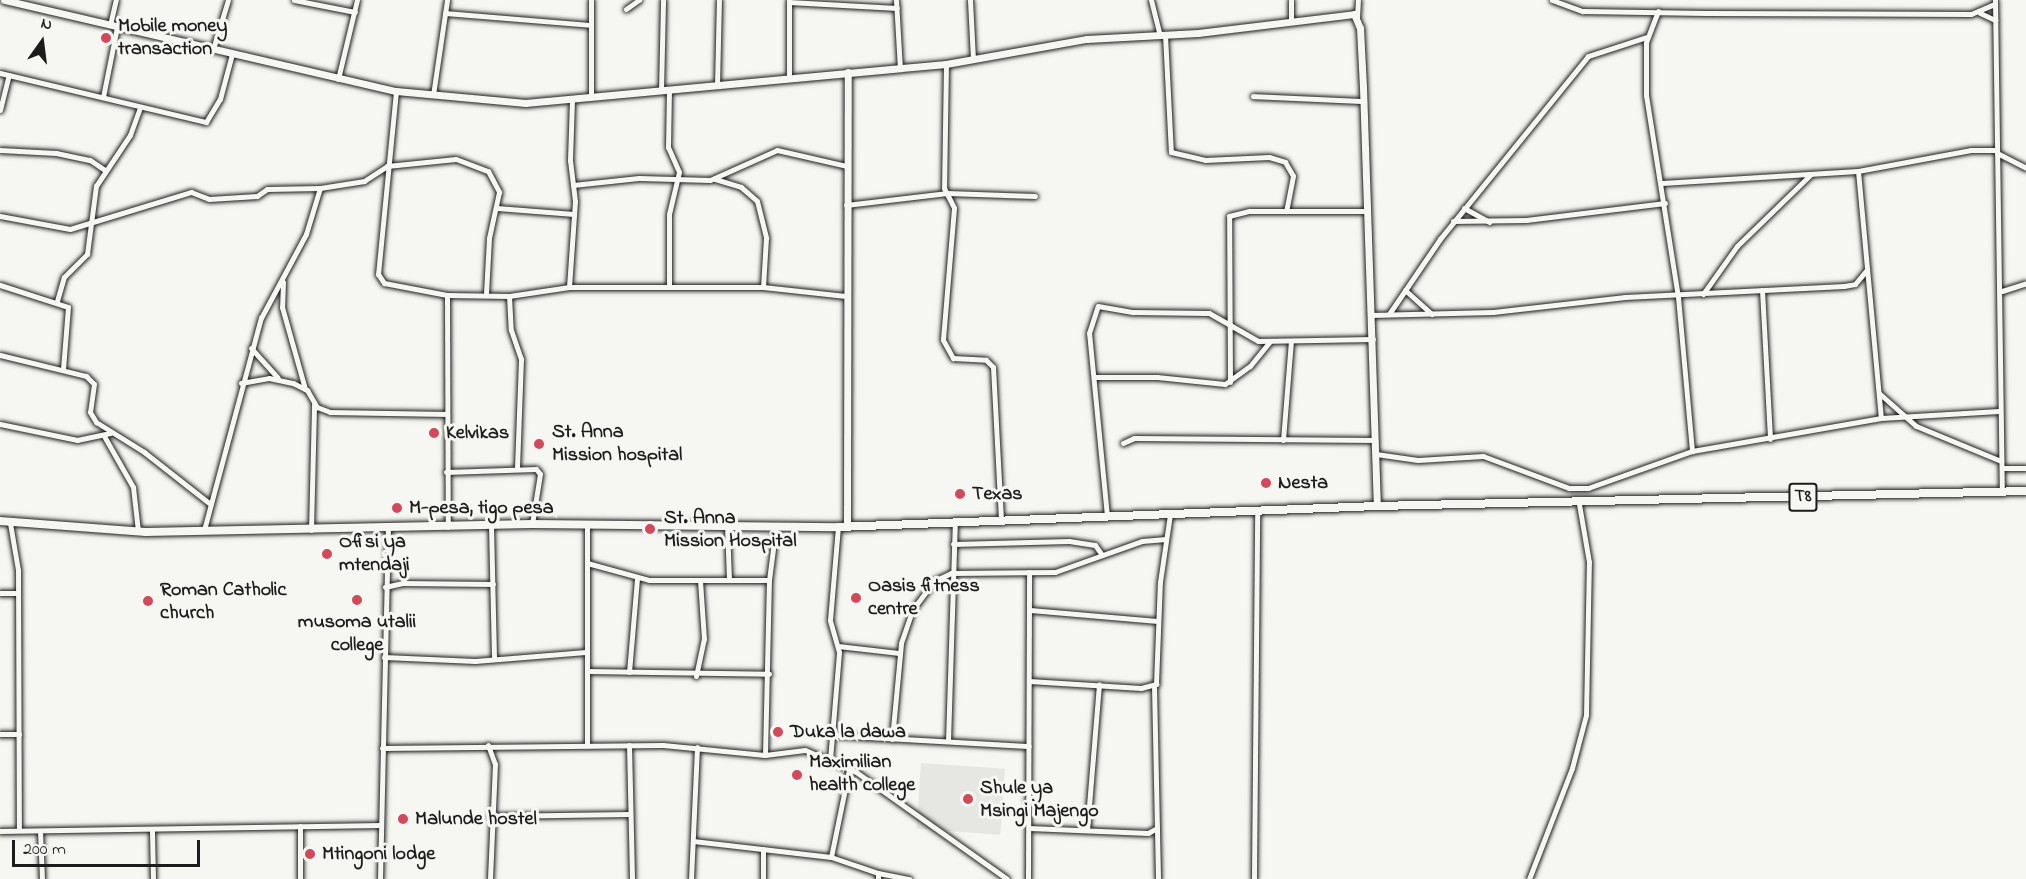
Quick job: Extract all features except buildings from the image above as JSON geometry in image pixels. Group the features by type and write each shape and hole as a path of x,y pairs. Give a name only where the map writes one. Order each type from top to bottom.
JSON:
{"highway":[{"name":"T8","path":"0,521 138,531 388,531 532,524 587,526 777,524 843,527 1001,519 1257,513 1377,506 1579,504 2026,491"}],"street":[{"path":"4,0 396,91 525,103 946,64 1087,39 1162,35 1351,13 1357,18"},
{"path":"103,96 116,0"},
{"path":"213,49 228,0"},
{"path":"294,0 355,12"},
{"path":"339,79 357,0"},
{"path":"433,95 447,0"},
{"path":"591,0 591,97"},
{"path":"626,9 639,0"},
{"path":"663,0 668,147 678,169 678,181 669,214 669,287"},
{"path":"717,86 719,0"},
{"path":"896,0 900,69"},
{"path":"970,0 973,60"},
{"path":"1151,0 1162,35 1171,152 1205,160 1269,158 1286,162 1293,176 1286,211"},
{"path":"1291,0 1291,20"},
{"path":"1358,0 1373,339 1377,506"},
{"path":"1552,0 1583,11 1980,13 1995,20"},
{"path":"789,77 789,1 897,8"},
{"path":"1980,13 1995,2"},
{"path":"1995,2 1996,152 2002,291 1999,411 2002,492"},
{"path":"1658,11 1647,37 1646,94 1662,183 1678,297 1692,451"},
{"path":"445,12 590,25"},
{"path":"1389,314 1453,222 1588,56 1647,37"},
{"path":"0,73 103,96 140,108 208,122 222,95 232,54"},
{"path":"946,64 943,139 947,193 954,208 943,340 953,358 993,365 1001,519"},
{"path":"830,760 838,646 830,620 843,527 848,72"},
{"path":"0,110 9,75"},
{"path":"396,91 387,166 379,278 384,283 447,295 509,296 569,287 763,287 846,296"},
{"path":"1253,96 1364,101"},
{"path":"569,287 574,214 572,99"},
{"path":"57,301 64,277 87,254 88,222 96,186 130,135 140,108"},
{"path":"0,150 56,153 90,160 105,170"},
{"path":"715,179 772,150 847,166"},
{"path":"1662,183 1858,171 1971,150 1996,152 2026,168"},
{"path":"0,216 59,230 143,205 160,205 191,192 209,199 239,194 256,196 267,189 320,188 364,181 387,166 469,162 496,180 497,208 486,294"},
{"path":"1858,171 1867,295 1881,418"},
{"path":"1703,294 1737,246 1811,174"},
{"path":"573,184 639,178 678,181 715,179 741,187 757,201 766,238 763,287"},
{"path":"204,530 209,503 251,348 264,310 283,280 309,228 320,188"},
{"path":"846,205 947,193 1035,196"},
{"path":"1453,222 1489,222 1665,203"},
{"path":"497,208 574,214"},
{"path":"1464,208 1489,222"},
{"path":"1230,382 1228,219 1234,213 1368,211"},
{"path":"1856,284 1866,271"},
{"path":"283,280 282,307 305,389 314,405 311,530"},
{"path":"1371,315 1432,314 1856,284 1867,295"},
{"path":"2002,291 2026,284"},
{"path":"0,285 57,301 69,310 63,369"},
{"path":"1405,290 1432,314"},
{"path":"1762,290 1770,439"},
{"path":"447,295 448,528"},
{"path":"509,296 511,330 521,359 517,468"},
{"path":"1107,516 1089,333 1101,305 1133,312 1209,314 1256,340 1373,339"},
{"path":"1094,377 1230,382 1270,341"},
{"path":"1283,440 1291,341"},
{"path":"251,348 278,378 305,389"},
{"path":"0,355 63,369 91,380 91,416 107,435 133,487 138,531"},
{"path":"241,383 278,378"},
{"path":"1880,394 1904,416 1939,438 2002,465 2026,468"},
{"path":"314,405 346,414 446,414"},
{"path":"1376,454 1418,460 1484,456 1569,488 1587,488 1692,451 1881,418 1999,411"},
{"path":"0,424 68,439 107,435 144,452 209,503"},
{"path":"1123,443 1134,438 1375,440"},
{"path":"446,472 534,468 540,474 532,524"},
{"path":"1529,879 1572,768 1586,715 1589,562 1579,504"},
{"path":"1254,879 1257,513"},
{"path":"1158,879 1154,686 1160,671 1158,621 1170,514"},
{"path":"948,741 951,573 955,521"},
{"path":"10,523 18,593 19,830"},
{"path":"765,755 769,674 769,580 777,524"},
{"path":"491,525 494,659"},
{"path":"727,525 729,579"},
{"path":"587,526 587,745"},
{"path":"380,879 388,531"},
{"path":"892,739 899,652 921,595 934,580 951,573 1055,572 1102,555 1166,539"},
{"path":"952,544 1057,540 1095,545 1102,555"},
{"path":"587,563 637,578 700,581 769,580"},
{"path":"1028,879 1029,572"},
{"path":"629,672 637,578"},
{"path":"696,676 704,639 700,581"},
{"path":"385,587 403,583 493,584"},
{"path":"0,593 18,593"},
{"path":"1030,610 1158,621"},
{"path":"838,646 899,652"},
{"path":"384,657 494,659 586,652"},
{"path":"587,671 696,676 769,674"},
{"path":"1029,681 1154,686"},
{"path":"1088,830 1099,684"},
{"path":"0,734 19,734"},
{"path":"831,735 1029,746"},
{"path":"488,745 495,764 490,816 490,879"},
{"path":"382,748 628,745 697,747 765,755 805,750 849,769 1006,879"},
{"path":"628,745 632,879"},
{"path":"691,879 697,747"},
{"path":"831,857 849,769"},
{"path":"490,816 630,814"},
{"path":"0,831 152,831 300,825 381,825"},
{"path":"300,825 300,879"},
{"path":"1029,828 1148,833 1157,828"},
{"path":"40,831 42,879"},
{"path":"152,831 153,879"},
{"path":"1148,833 1158,841"},
{"path":"693,841 831,857 878,876 909,879"},
{"path":"763,849 763,879"}],"shaded area":[{"path":"921,763 1005,769 1000,835 916,829"}],"place":[{"name":"Mobile money transaction","path":"106,38"},
{"name":"Kelvikas","path":"434,433"},
{"name":"St. Anna Mission hospital","path":"539,444"},
{"name":"Nesta","path":"1266,483"},
{"name":"Texas","path":"960,494"},
{"name":"M-pesa, tigo pesa","path":"397,508"},
{"name":"St. Anna Mission Hospital","path":"650,529"},
{"name":"Ofisi ya mtendaji","path":"327,554"},
{"name":"Oasis fitness centre","path":"856,598"},
{"name":"musoma utalii college","path":"357,600"},
{"name":"Roman Catholic church","path":"148,601"},
{"name":"Duka la dawa","path":"778,732"},
{"name":"Maximilian health college","path":"797,775"},
{"name":"Shule ya Msingi Majengo","path":"968,799"},
{"name":"Malunde hostel","path":"403,819"},
{"name":"Mtingoni lodge","path":"310,854"}]}
